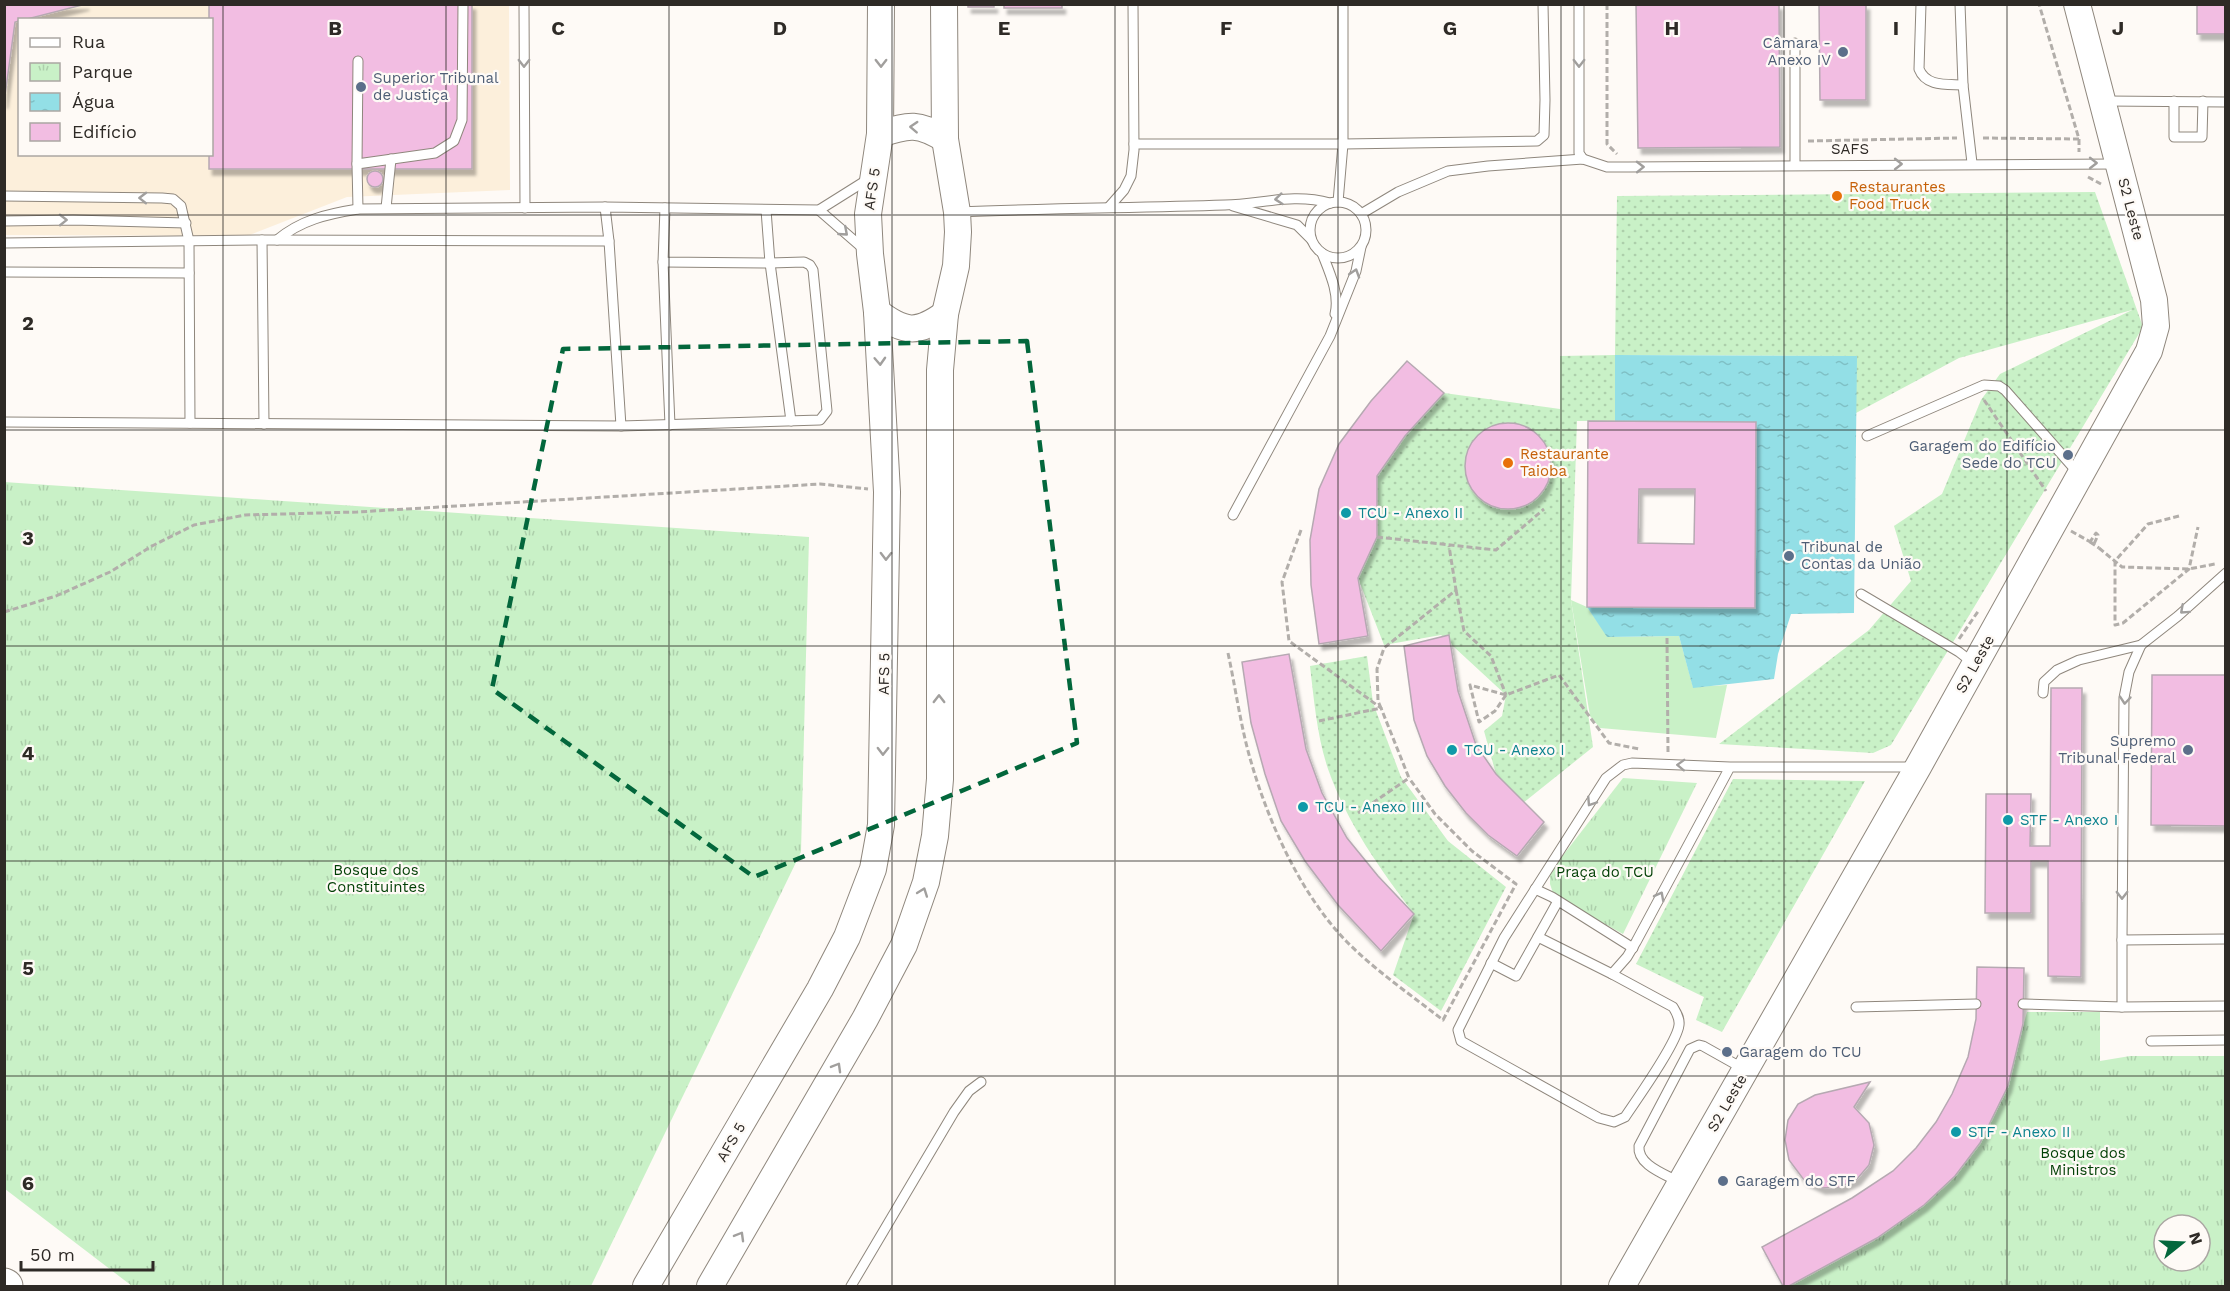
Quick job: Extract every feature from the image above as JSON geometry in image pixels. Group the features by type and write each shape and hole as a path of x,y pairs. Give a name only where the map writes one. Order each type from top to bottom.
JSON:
{"main road":[{"name":"AFS 5","path":"646,1287 820,989 847,937 873,869 881,825 887,492 877,312 868,214 880,134 881,4"},
{"path":"710,1287 865,1019 903,945 926,882 935,836 940,778 940,370 945,314 956,266 957,212 945,139 944,4"},
{"name":"S2 Leste","path":"1622,1287 1918,767 1967,658 2061,509 2149,351 2156,326 2154,300 2077,4"},
{"path":"880,134 913,125 929,129 945,139"},
{"path":"877,312 891,322 909,330 929,325 945,314"}],"lane":[{"path":"357,164 435,153 454,141 462,120 463,4"},
{"path":"524,4 525,208"},
{"path":"1109,207 1124,190 1131,176 1134,144 1134,4"},
{"path":"1311,239 1310,230 1316,214 1334,203 1343,144 1343,4"},
{"path":"1134,144 1537,141 1544,135 1542,4"},
{"path":"1579,4 1579,153 1583,159"},
{"path":"1921,4 1919,69 1922,78 1931,82 1963,85"},
{"path":"1960,4 1963,85 1972,163"},
{"path":"1795,43 1795,165"},
{"path":"358,61 358,209"},
{"path":"2103,101 2226,102"},
{"path":"2174,101 2174,137 2202,137 2203,102"},
{"path":"386,208 391,159"},
{"name":"SAFS","path":"1361,214 1398,192 1448,171 1583,159 1607,166 2118,164"},
{"path":"277,240 307,220 330,213 358,209 605,207 819,210 873,176"},
{"path":"4,196 173,199 181,206 189,241 190,423"},
{"path":"957,212 1227,205 1292,198 1310,198 1355,207 1361,214 1366,230 1356,271 1330,336 1233,515"},
{"path":"1227,205 1297,225 1311,239 1322,253 1331,278 1337,307 1330,336"},
{"path":"605,207 621,426"},
{"path":"665,208 663,262 670,424"},
{"path":"766,210 770,263 791,421"},
{"path":"819,210 870,254"},
{"path":"4,221 186,223"},
{"path":"4,243 262,240 609,241"},
{"path":"262,240 264,424"},
{"path":"1322,253 1330,257 1347,257 1361,247"},
{"path":"4,422 621,426 820,420 827,411 813,270 810,265 804,262 663,262"},
{"path":"4,272 189,273"},
{"path":"1867,436 1984,385 1999,386 2080,475"},
{"path":"2043,693 2044,682 2057,670 2079,660 2140,645 2178,616 2226,573"},
{"path":"1861,594 1967,658"},
{"path":"2122,1007 2124,698 2129,672 2140,645"},
{"path":"1538,937 1673,1007 1677,1014 1679,1024 1673,1040 1625,1117 1614,1122 1599,1118 1461,1041 1458,1030 1491,963 1534,889 1606,778 1614,770 1632,763 1730,767 1918,767"},
{"path":"1612,974 1633,948 1730,767"},
{"path":"1534,889 1558,901 1633,948"},
{"path":"1491,963 1516,976 1558,901"},
{"path":"2122,940 2226,939"},
{"path":"1856,1007 1976,1004"},
{"path":"2023,1004 2122,1007 2226,1006"},
{"path":"2151,1041 2226,1040"},
{"path":"1681,1183 1643,1161 1638,1152 1639,1146 1690,1049 1699,1045 1703,1046 1746,1070"},
{"path":"851,1287 954,1112 969,1091 981,1082"}],"path":[{"path":"1607,4 1606,144 1617,155"},
{"path":"2039,4 2079,139 2079,155"},
{"path":"1806,141 1958,138"},
{"path":"1978,138 2079,139"},
{"path":"2084,175 2104,185"},
{"path":"1977,388 2061,509"},
{"path":"4,612 56,596 110,572 152,546 194,525 245,515 357,512 820,484 887,492"},
{"path":"1377,537 1496,550 1544,509"},
{"path":"2180,516 2148,524 2115,561 2115,625 2123,623 2189,569 2198,527"},
{"path":"1301,530 1282,582 1289,641 1381,708"},
{"path":"2092,543 2122,567 2189,569 2220,563"},
{"path":"1449,546 1464,631 1491,656 1506,695"},
{"path":"1228,653 1251,763 1263,799 1292,864 1324,913 1347,941 1387,977 1443,1020 1516,884 1472,851 1435,814 1409,778 1381,708 1377,669 1384,648 1456,590"},
{"path":"1967,658 1958,642 1977,612 1985,606"},
{"path":"1661,753 1668,754 1667,638"},
{"path":"1506,695 1470,685 1479,722 1495,711 1506,695 1559,675 1609,743 1644,750"},
{"path":"1319,722 1381,708"},
{"path":"1358,813 1409,778"}],"highlighted area":[{"path":"1027,341 1077,743 754,877 492,689 563,349"}],"shaded area":[{"name":"Superior Tribunal de Justiça","path":"5,5 509,5 510,190 347,197 247,236 5,235"}],"green space":[{"path":"2095,192 2143,327 1891,745 1873,753 1719,744 1869,630 1911,581 1894,526 1942,494 1981,400 2000,374 2132,310 1959,358 1856,413 1856,356 1615,355 1617,196"},
{"path":"1615,355 1615,421 1577,421 1571,600 1593,747 1523,803 1496,774 1484,731 1502,716 1506,695 1441,635 1384,645 1358,578 1377,537 1377,476 1405,436 1444,393 1560,409 1560,356"},
{"name":"Bosque dos Constituintes","path":"4,482 809,537 801,852 591,1286 132,1286 5,1189"},
{"path":"1571,600 1587,607 1608,637 1679,636 1693,687 1727,685 1716,738 1600,728 1590,716"},
{"path":"1367,656 1373,703 1401,777 1448,841 1506,887 1441,1011 1393,975 1414,914 1377,863 1355,827 1336,789 1321,744 1310,666"},
{"name":"Praça do TCU","path":"1623,778 1697,783 1623,934 1554,896 1550,884 1550,872"},
{"path":"1733,779 1865,781 1722,1032 1696,1020 1704,997 1636,964"},
{"name":"Bosque dos Ministros","path":"2027,1012 2100,1012 2100,1061 2130,1056 2225,1056 2225,1286 1789,1286 1878,1238 1923,1205 2006,1088"}],"water":[{"path":"1615,355 1857,356 1854,613 1791,614 1778,654 1774,679 1693,688 1679,636 1607,637 1587,607 1755,608 1755,422 1615,421"}],"building":[{"path":"4,4 86,4 31,18 18,18 18,21 15,22 4,103"},
{"path":"209,4 472,4 472,169 209,169 209,156 213,156 213,18 209,18"},
{"path":"968,4 994,4 994,7 968,7"},
{"path":"1004,4 1062,4 1062,8 1004,8"},
{"path":"1636,4 1779,4 1780,147 1638,148"},
{"name":"Câmara - Anexo IV","path":"1819,4 1866,4 1866,100 1820,100"},
{"path":"2197,4 2226,4 2226,34 2197,34"},
{"path":"375,171 381,173 383,179 381,185 375,187 369,185 367,179 369,173"},
{"name":"TCU - Anexo II","path":"1407,361 1444,393 1405,436 1377,476 1377,537 1358,578 1368,636 1319,644 1311,585 1310,540 1319,489 1339,444 1371,401"},
{"path":"1588,421 1756,422 1755,608 1587,607","holes":["1639,489 1695,489 1694,544 1638,543"]},
{"name":"Restaurante Taioba","path":"1508,423 1524,427 1538,436 1547,450 1551,466 1547,482 1538,496 1524,505 1508,509 1492,505 1478,496 1469,482 1465,466 1469,450 1478,436 1492,427"},
{"name":"TCU - Anexo I","path":"1449,635 1458,691 1476,745 1496,774 1544,822 1517,856 1488,835 1466,813 1445,786 1427,756 1414,720 1404,646"},
{"name":"TCU - Anexo III","path":"1289,654 1306,749 1322,793 1347,838 1378,876 1414,914 1381,951 1338,905 1305,861 1281,821 1265,774 1251,723 1242,662"},
{"name":"Supremo Tribunal Federal","path":"2152,675 2226,675 2226,826 2151,825"},
{"name":"STF - Anexo I","path":"2051,688 2082,688 2081,977 2048,976 2048,861 2031,861 2031,913 1985,913 1986,794 2031,794 2030,846 2050,846"},
{"name":"STF - Anexo II","path":"1977,967 2024,968 2023,1024 2008,1086 1980,1143 1955,1176 1924,1205 1877,1238 1789,1286 1783,1286 1762,1247 1852,1198 1893,1171 1916,1148 1936,1122 1952,1094 1968,1057 1976,1019"},
{"path":"1870,1082 1854,1107 1869,1123 1874,1145 1869,1165 1857,1179 1840,1187 1822,1188 1804,1180 1789,1160 1785,1140 1788,1120 1798,1104 1815,1095"}],"place":[{"name":"Câmara - Anexo IV","path":"1843,52"},
{"name":"Superior Tribunal de Justiça","path":"361,87"},
{"name":"Restaurantes Food Truck","path":"1837,196"},
{"name":"Garagem do Edifício Sede do TCU","path":"2068,455"},
{"name":"Restaurante Taioba","path":"1508,463"},
{"name":"TCU - Anexo II","path":"1346,513"},
{"name":"Tribunal de Contas da União","path":"1789,556"},
{"name":"TCU - Anexo I","path":"1452,750"},
{"name":"Supremo Tribunal Federal","path":"2188,750"},
{"name":"TCU - Anexo III","path":"1303,807"},
{"name":"STF - Anexo I","path":"2008,820"},
{"name":"Garagem do TCU","path":"1727,1052"},
{"name":"STF - Anexo II","path":"1956,1132"},
{"name":"Garagem do STF","path":"1723,1181"}]}
